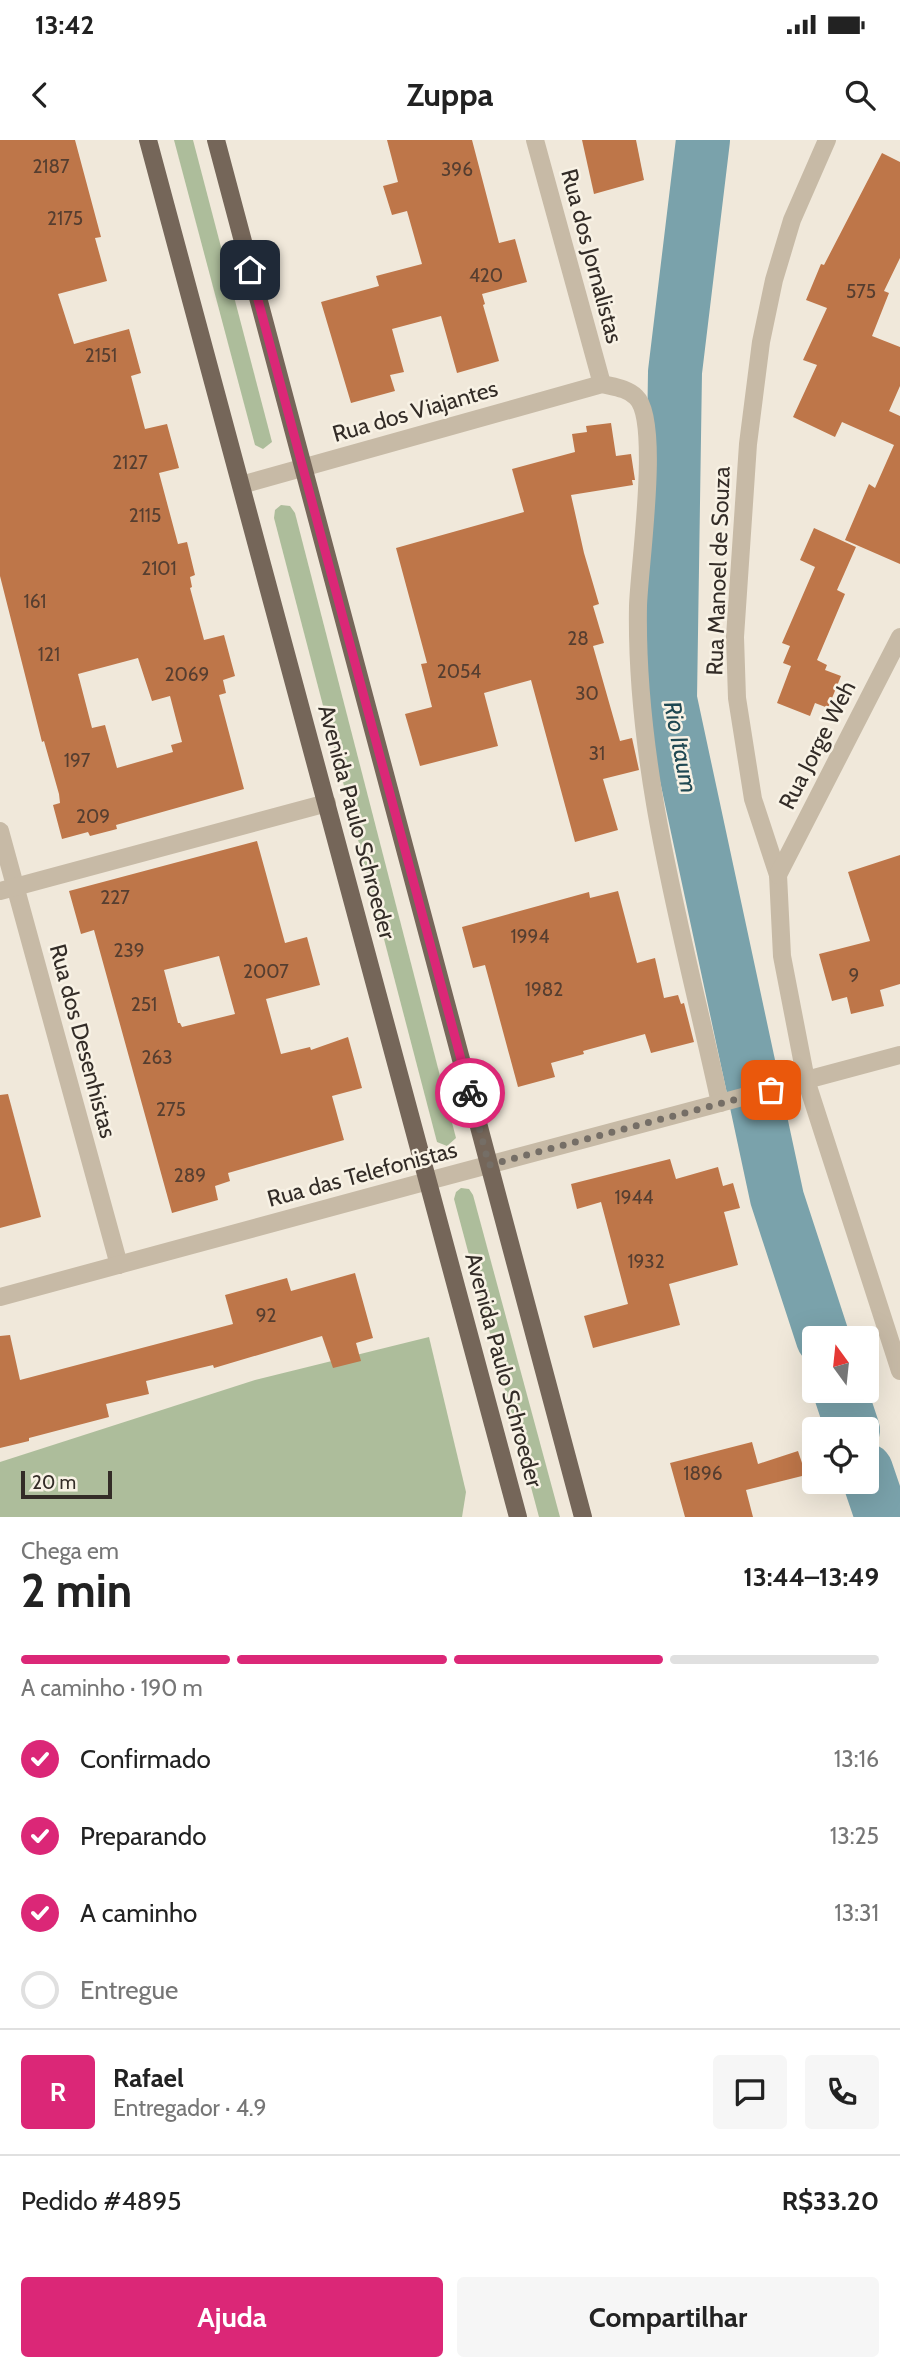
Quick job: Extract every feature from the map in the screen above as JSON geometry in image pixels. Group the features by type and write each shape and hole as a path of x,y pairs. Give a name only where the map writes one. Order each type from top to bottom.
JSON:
{"main road":[{"name":"Avenida Paulo Schroeder","path":"148,140 518,1517"},
{"name":"Avenida Paulo Schroeder","path":"216,140 583,1517"}],"street":[{"name":"Rua dos Jornalistas","path":"535,140 602,384"},
{"name":"Rua Manoel de Souza","path":"827,140 792,220 774,280 760,354 744,499 735,637 737,698 753,799 778,875 782,956 806,1080 900,1371"},
{"name":"Rua dos Viajantes","path":"241,485 602,384"},
{"path":"602,384 623,388 638,397 648,426 638,607 645,730 665,856 729,1100"},
{"name":"Rua Jorge Weh","path":"778,875 900,637"},
{"path":"8,889 327,803"},
{"name":"Rua dos Desenhistas","path":"0,831 8,889 119,1265"},
{"name":"Rua das Telefonistas","path":"0,1297 900,1055"}],"green space":[{"path":"174,140 193,140 272,442 263,449 255,445"},
{"path":"281,505 290,506 295,513 456,1138 447,1146 437,1142 274,518 275,510"},
{"path":"461,1188 469,1189 473,1195 560,1517 539,1517 454,1199"},
{"path":"429,1337 466,1492 462,1517 0,1517 0,1462 255,1380"}],"building":[{"path":"0,140 75,140 101,237 95,238 107,281 58,294 74,344 129,329 141,373 131,376 145,429 167,424 179,468 159,473 178,544 187,542 195,575 190,577 190,588 204,640 224,635 235,676 223,680 226,693 219,695 244,789 116,825 117,829 90,836 88,832 62,839 53,805 60,803 59,794 44,741 42,742 0,576","holes":["138,658 152,701 170,696 182,742 171,745 173,752 117,768 105,725 92,728 78,674"]},
{"path":"387,140 472,140 499,243 515,239 527,282 482,294 499,361 457,373 441,316 392,329 404,372 390,375 395,391 351,403 321,302 379,286 376,276 422,264 407,211 392,215 383,186 398,182"},
{"path":"582,140 636,140 644,180 594,194"},
{"path":"882,153 900,162 900,258 884,291 889,293 872,336 900,347 900,386 889,411 900,416 900,564 845,540 869,484 875,488 894,445 842,422 835,437 793,417 817,365 803,360 827,308 806,300 821,264 824,265"},
{"path":"611,423 616,456 631,454 635,480 632,480 633,485 571,495 599,604 593,606 604,643 593,646 620,741 632,738 639,770 603,779 618,830 575,842 531,680 484,693 498,746 420,766 405,714 432,707 421,664 427,663 396,548 524,512 512,469 575,452 572,434 587,432 586,426"},
{"path":"814,528 856,547 837,590 845,594 817,660 827,665 825,670 841,676 828,708 815,703 810,716 777,703 791,666 783,663 790,646 782,643 815,567 800,560"},
{"path":"257,841 285,943 307,937 320,985 266,999 281,1054 310,1047 311,1050 348,1037 362,1088 332,1096 344,1140 228,1173 230,1181 215,1186 218,1200 172,1213 94,930 81,934 69,891","holes":["219,956 235,1014 182,1027 178,1023 164,970"]},
{"path":"900,855 900,984 880,990 884,1006 851,1014 847,997 832,1001 819,954 870,941 848,872"},
{"path":"618,891 637,963 655,958 664,998 678,995 681,1004 684,1003 694,1042 651,1053 645,1034 551,1063 555,1077 518,1087 485,965 473,968 462,927 589,892 590,898"},
{"path":"8,1094 41,1217 0,1228 0,1095"},
{"path":"670,1159 676,1179 718,1167 723,1186 733,1183 740,1208 724,1212 738,1265 669,1284 680,1325 593,1348 584,1316 628,1304 601,1202 577,1209 571,1184"},
{"path":"355,1273 373,1338 356,1343 361,1361 333,1368 322,1336 214,1368 213,1365 146,1381 149,1394 106,1404 109,1417 0,1448 0,1336 10,1335 20,1380 233,1324 225,1295 287,1278 291,1291"},
{"path":"752,1442 758,1464 798,1451 802,1476 746,1490 753,1517 685,1517 670,1463"}],"waterway":[{"name":"Rio Itaum","path":"703,140 675,372 670,699 777,1198 819,1326"},
{"name":"Rio Itaum","path":"844,1404 849,1417"},
{"name":"Rio Itaum","path":"874,1494 882,1517"}],"way so far":[{"path":"470,1093 489,1165 771,1090"}],"route":[{"path":"250,270 470,1093"}]}
